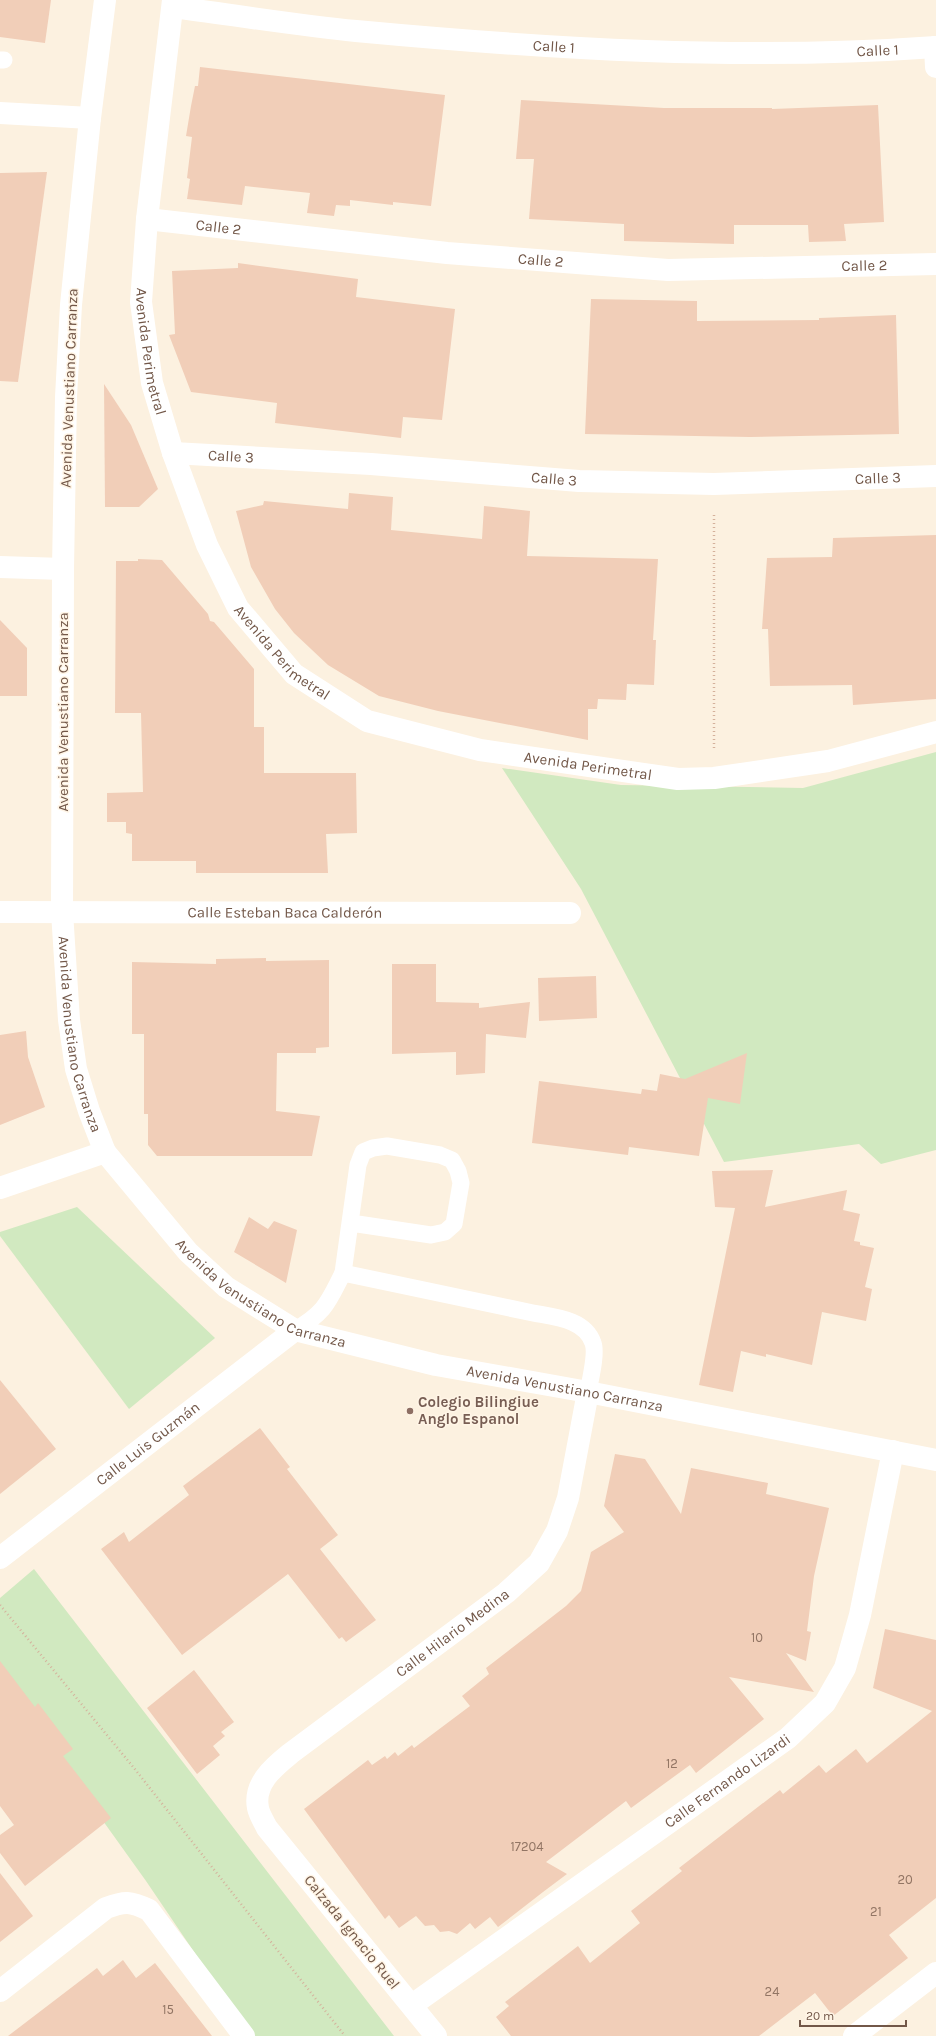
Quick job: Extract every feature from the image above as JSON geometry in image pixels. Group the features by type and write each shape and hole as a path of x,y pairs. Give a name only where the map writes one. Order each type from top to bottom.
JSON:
{"street":[{"name":"Avenida Venustiano Carranza","path":"105,0 90,118 70,313 66,397 63,569 62,912 69,1020 76,1069 89,1111 105,1152 188,1252 226,1287 295,1330 436,1365 588,1392 936,1460"},
{"name":"Calle 1","path":"173,3 354,31 603,50 815,54 936,53"},
{"name":"Avenida Perimetral","path":"173,3 147,219 141,302 152,383 173,453 207,545 238,608 294,674 367,721 480,750 678,779 714,778 828,761 936,732"},
{"path":"0,113 90,118"},
{"name":"Calle 2","path":"147,219 447,254 668,270 936,264"},
{"name":"Calle 3","path":"173,453 371,464 579,480 714,484 936,476"},
{"path":"0,568 63,569"},
{"name":"Calle Esteban Baca Calderón","path":"0,912 570,913"},
{"path":"0,1188 105,1152"},
{"name":"Calle Luis Guzmán","path":"0,1558 295,1330"},
{"name":"Calle Hilario Medina","path":"267,1828 258,1807 259,1790 268,1772 290,1753 506,1594 539,1563 557,1531 568,1498 588,1392"},
{"name":"Calle Fernando Lizardi","path":"412,2005 788,1738 825,1703 845,1668 860,1615 893,1451"},
{"name":"Calzada Ignacio Ruel","path":"267,1828 436,2036"},
{"path":"0,1991 106,1908 122,1902 134,1903 149,1910 244,2036"},
{"path":"854,2036 936,1973"}],"lane":[{"path":"295,1330 310,1321 326,1308 343,1273 358,1165 364,1152 373,1148 387,1146 440,1155 452,1160 458,1171 461,1183 454,1224 445,1232 431,1235 351,1222"},
{"path":"343,1273 564,1319 583,1327 594,1344 588,1392"}],"path":[{"path":"714,484 714,778"},
{"path":"0,1605 134,1768 345,2036"}],"green space":[{"path":"936,752 936,1150 881,1164 859,1144 724,1162 581,889 502,768 621,785 803,788"},
{"path":"77,1207 215,1338 129,1409 0,1236 0,1232"},
{"path":"34,1569 394,2036 251,2036 146,1881 0,1677 0,1598"}],"building":[{"path":"0,0 51,0 45,43 0,37"},
{"path":"200,67 445,95 431,206 393,202 393,205 350,200 350,206 336,205 334,216 307,213 310,193 245,186 242,205 187,199 190,179 187,178 192,137 186,136 195,86 198,86"},
{"path":"521,100 664,108 772,109 878,105 884,222 844,224 846,241 809,242 808,225 734,225 734,244 624,241 624,224 529,219 534,159 516,159"},
{"path":"47,172 18,382 0,381 0,173"},
{"path":"238,263 358,279 356,297 455,309 442,420 403,417 401,438 275,423 277,403 191,392 169,335 175,334 172,271 238,268"},
{"path":"591,299 697,301 697,321 819,320 819,318 896,315 899,434 750,437 585,434"},
{"path":"104,384 131,425 158,489 139,507 105,507"},
{"path":"349,493 393,497 391,530 482,539 484,506 530,511 527,556 658,559 653,640 656,640 654,685 627,684 626,700 598,699 597,709 588,709 588,740 438,711 379,696 328,665 294,633 275,609 251,567 236,511 263,505 264,501 348,509"},
{"path":"936,535 936,699 853,705 852,685 770,686 768,629 762,629 767,558 832,557 833,538"},
{"path":"138,559 162,560 208,614 210,621 214,622 254,669 254,727 264,727 264,773 356,773 357,833 326,834 328,873 196,873 196,861 132,861 132,834 126,833 126,822 107,822 107,793 143,792 141,713 115,713 116,561 138,561"},
{"path":"0,620 27,648 27,696 0,696"},
{"path":"266,958 266,961 329,960 329,1047 316,1048 316,1053 277,1053 276,1111 320,1116 312,1156 157,1156 148,1145 148,1114 144,1114 144,1034 132,1034 132,962 216,964 216,959"},
{"path":"392,964 436,964 436,1002 479,1003 479,1008 530,1002 526,1038 486,1034 485,1073 456,1075 456,1052 392,1054"},
{"path":"596,976 597,1018 539,1021 538,978"},
{"path":"26,1031 28,1057 45,1107 0,1125 0,1035"},
{"path":"747,1053 740,1104 708,1098 699,1156 629,1147 628,1155 532,1143 539,1081 641,1094 642,1089 657,1091 660,1074 685,1079"},
{"path":"773,1170 765,1207 847,1190 843,1210 860,1214 854,1241 860,1242 860,1245 874,1248 865,1287 872,1289 866,1321 822,1312 812,1365 766,1354 766,1357 741,1351 733,1392 699,1385 735,1208 715,1207 712,1171"},
{"path":"249,1217 268,1229 274,1221 297,1230 286,1283 234,1252"},
{"path":"0,1380 56,1449 0,1494"},
{"path":"260,1428 290,1467 287,1469 338,1535 320,1549 376,1620 346,1642 342,1637 339,1639 288,1574 182,1655 101,1549 124,1532 129,1542 189,1495 183,1486"},
{"path":"615,1454 645,1459 681,1514 691,1468 768,1483 766,1494 829,1508 814,1576 807,1631 811,1632 806,1661 786,1653 814,1692 729,1677 764,1719 696,1773 690,1765 631,1808 626,1801 546,1862 567,1874 498,1927 490,1917 475,1929 470,1923 457,1934 449,1931 440,1932 434,1925 425,1926 416,1916 399,1928 389,1915 385,1919 304,1809 368,1760 372,1765 385,1756 387,1759 395,1752 398,1756 412,1745 414,1748 470,1706 462,1696 489,1674 486,1668 566,1606 581,1591 591,1552 624,1532 604,1506"},
{"path":"885,1629 936,1640 936,1898 889,1935 908,1958 833,2016 815,1993 759,2036 511,2036 496,2017 509,2006 505,2002 578,1946 590,1963 640,1923 631,1911 682,1871 679,1868 780,1790 783,1794 819,1765 826,1773 856,1749 867,1763 932,1711 873,1688"},
{"path":"0,1661 35,1707 38,1703 73,1749 63,1756 111,1818 25,1886 0,1853 0,1835 14,1825 0,1806"},
{"path":"194,1670 234,1722 221,1732 225,1736 213,1746 220,1755 197,1774 147,1708"},
{"path":"0,1873 33,1916 0,1942"},
{"path":"123,1960 136,1978 155,1963 212,2036 8,2036 97,1968 103,1976"}],"place":[{"name":"Colegio Bilingiue Anglo Espanol","path":"410,1411"}]}
